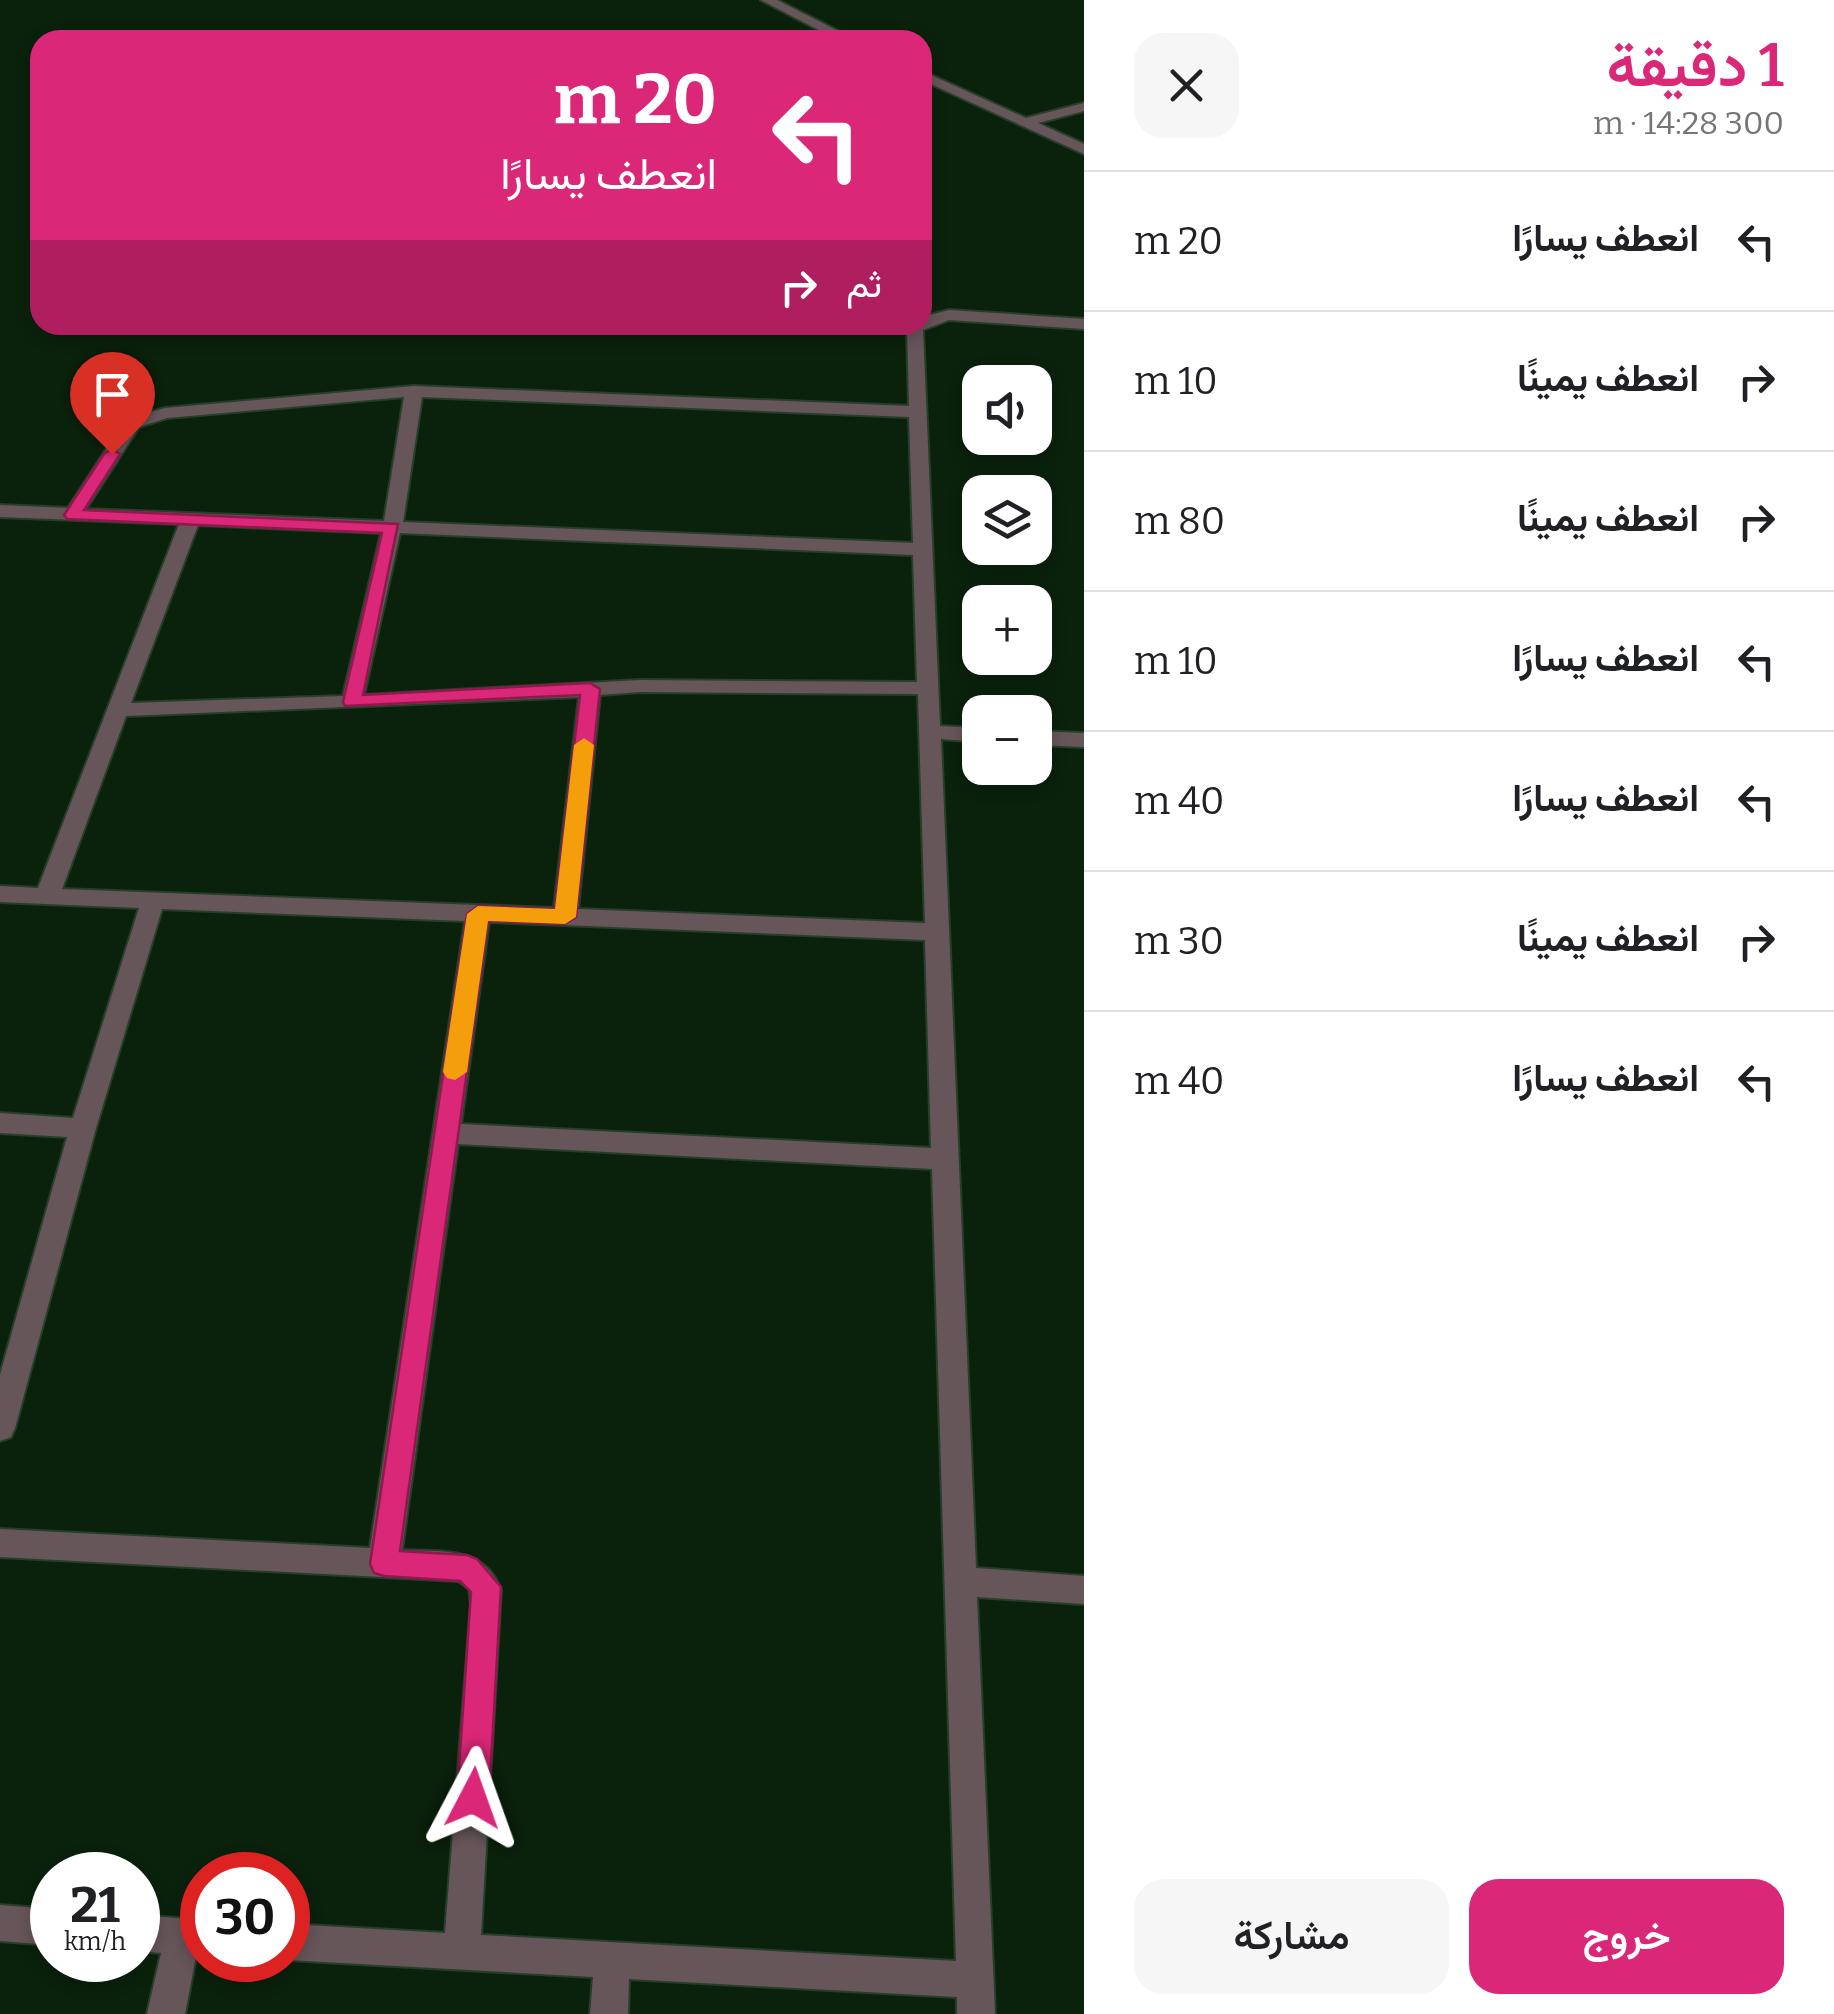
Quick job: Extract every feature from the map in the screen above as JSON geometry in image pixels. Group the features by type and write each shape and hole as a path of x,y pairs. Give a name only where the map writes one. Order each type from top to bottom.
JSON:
{"street":[{"path":"767,0 829,30"},
{"path":"932,80 1084,150"},
{"path":"1022,124 1084,107"},
{"path":"932,320 948,315 1084,324"},
{"path":"310,1943 612,1959 975,1997 943,1159 930,688 920,549 914,335"},
{"path":"73,515 132,423 147,416 414,391 914,412"},
{"path":"352,702 392,528 414,391"},
{"path":"0,511 920,549"},
{"path":"47,896 191,518"},
{"path":"119,710 758,684 930,688"},
{"path":"565,917 590,689"},
{"path":"930,732 962,734"},
{"path":"1052,739 1084,740"},
{"path":"0,894 938,932"},
{"path":"0,1428 7,1379 153,900"},
{"path":"384,1564 478,914"},
{"path":"0,1123 83,1128"},
{"path":"446,1133 943,1159"},
{"path":"0,1544 467,1568 486,1587 462,1952"},
{"path":"960,1581 1084,1590"},
{"path":"0,1923 30,1925"},
{"path":"609,2014 612,1959"},
{"path":"166,2014 180,1973"}],"slow traffic":[{"path":"455,1072 478,914 565,917 584,745"}],"route":[{"path":"112,454 73,515 392,528 352,702 590,689 565,917 478,914 384,1564 467,1568 486,1587 473,1798"}]}
